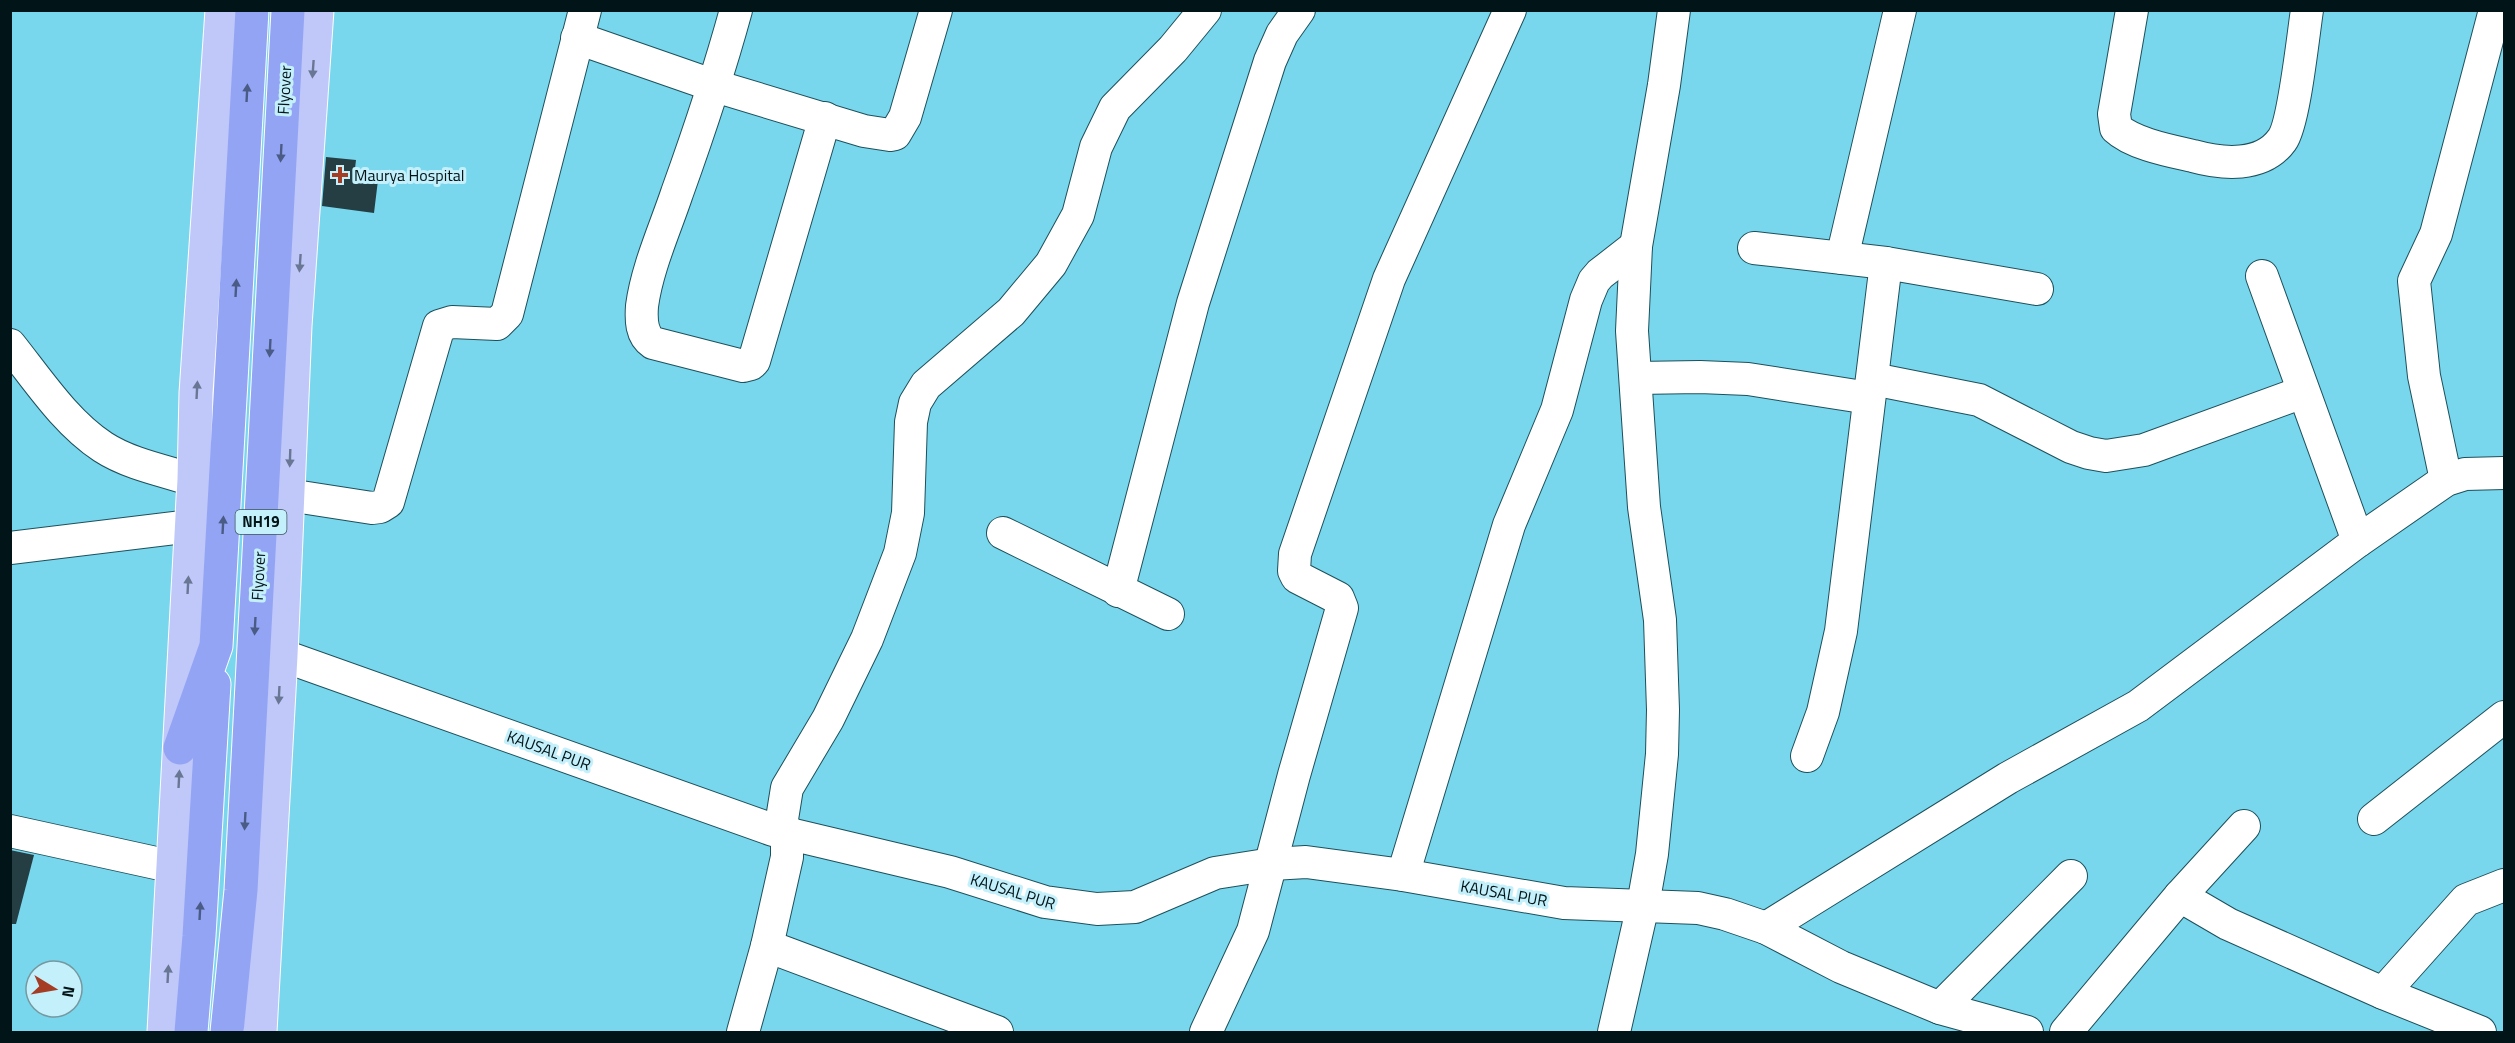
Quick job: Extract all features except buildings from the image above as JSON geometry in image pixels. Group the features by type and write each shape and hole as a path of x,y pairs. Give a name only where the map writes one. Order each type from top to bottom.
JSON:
{"highway":[{"name":"NH19","path":"190,1032 199,936 252,10"},
{"name":"Flyover","path":"226,1032 242,878 288,10"},
{"path":"180,748 216,646"}],"main road":[{"path":"164,1032 194,480 196,393 222,10"},
{"path":"260,1032 281,655 295,326 317,10"}],"street":[{"path":"736,10 715,86 645,292 642,307 643,330 648,340 743,366 754,361 825,118"},
{"path":"288,495 372,508 380,507 388,502 439,326 452,322 497,324 507,314 581,24 715,86 864,131 890,135 899,131 905,117 936,10"},
{"path":"742,1032 767,946 786,857 786,834 782,809 787,788 823,727 867,639 900,553 908,513 912,411 919,394 926,385 1011,312 1050,264 1078,215 1096,147 1108,119 1115,108 1179,42 1205,10"},
{"path":"1118,591 1193,303 1270,61 1282,34 1299,10"},
{"path":"1206,1032 1249,942 1342,608 1338,598 1297,577 1294,571 1295,554 1389,279 1510,10"},
{"path":"1614,1032 1643,905 1658,802 1663,710 1660,620 1644,507 1632,331 1636,246 1666,75 1674,10"},
{"path":"1842,258 1900,10"},
{"path":"2132,10 2114,114 2116,128 2133,138 2162,148 2200,158 2234,163 2250,161 2278,145 2284,138 2290,119 2307,10"},
{"path":"2446,480 2424,376 2414,281 2436,234 2495,10"},
{"path":"1403,875 1509,525 1557,410 1586,300 1600,274 1636,246"},
{"path":"1754,248 1886,263 2037,289"},
{"path":"1807,756 1822,712 1841,631 1886,263"},
{"path":"2262,276 2358,541"},
{"path":"10,345 58,405 103,447 125,458 194,480"},
{"path":"1636,378 1731,378 1979,400 2071,447 2106,456 2144,450 2303,392"},
{"path":"1766,928 2008,778 2138,706 2358,541 2446,480 2465,474 2505,474"},
{"path":"10,548 191,526"},
{"path":"1003,532 1168,614"},
{"name":"KAUSAL PUR","path":"281,655 786,834 950,872 1045,902 1097,909 1134,907 1215,873 1272,864 1322,863 1564,903 1698,908 1725,914 1766,928 1841,967 1940,1008 1967,1025 2026,1032"},
{"path":"2374,819 2505,717"},
{"path":"2066,1032 2180,896 2244,826"},
{"path":"10,831 174,867"},
{"path":"1940,1008 2071,876"},
{"path":"2383,993 2466,900 2505,885"},
{"path":"2180,896 2228,924 2383,993 2480,1032"},
{"path":"767,946 997,1032"}],"place":[{"name":"Maurya Hospital","path":"340,175"}]}
